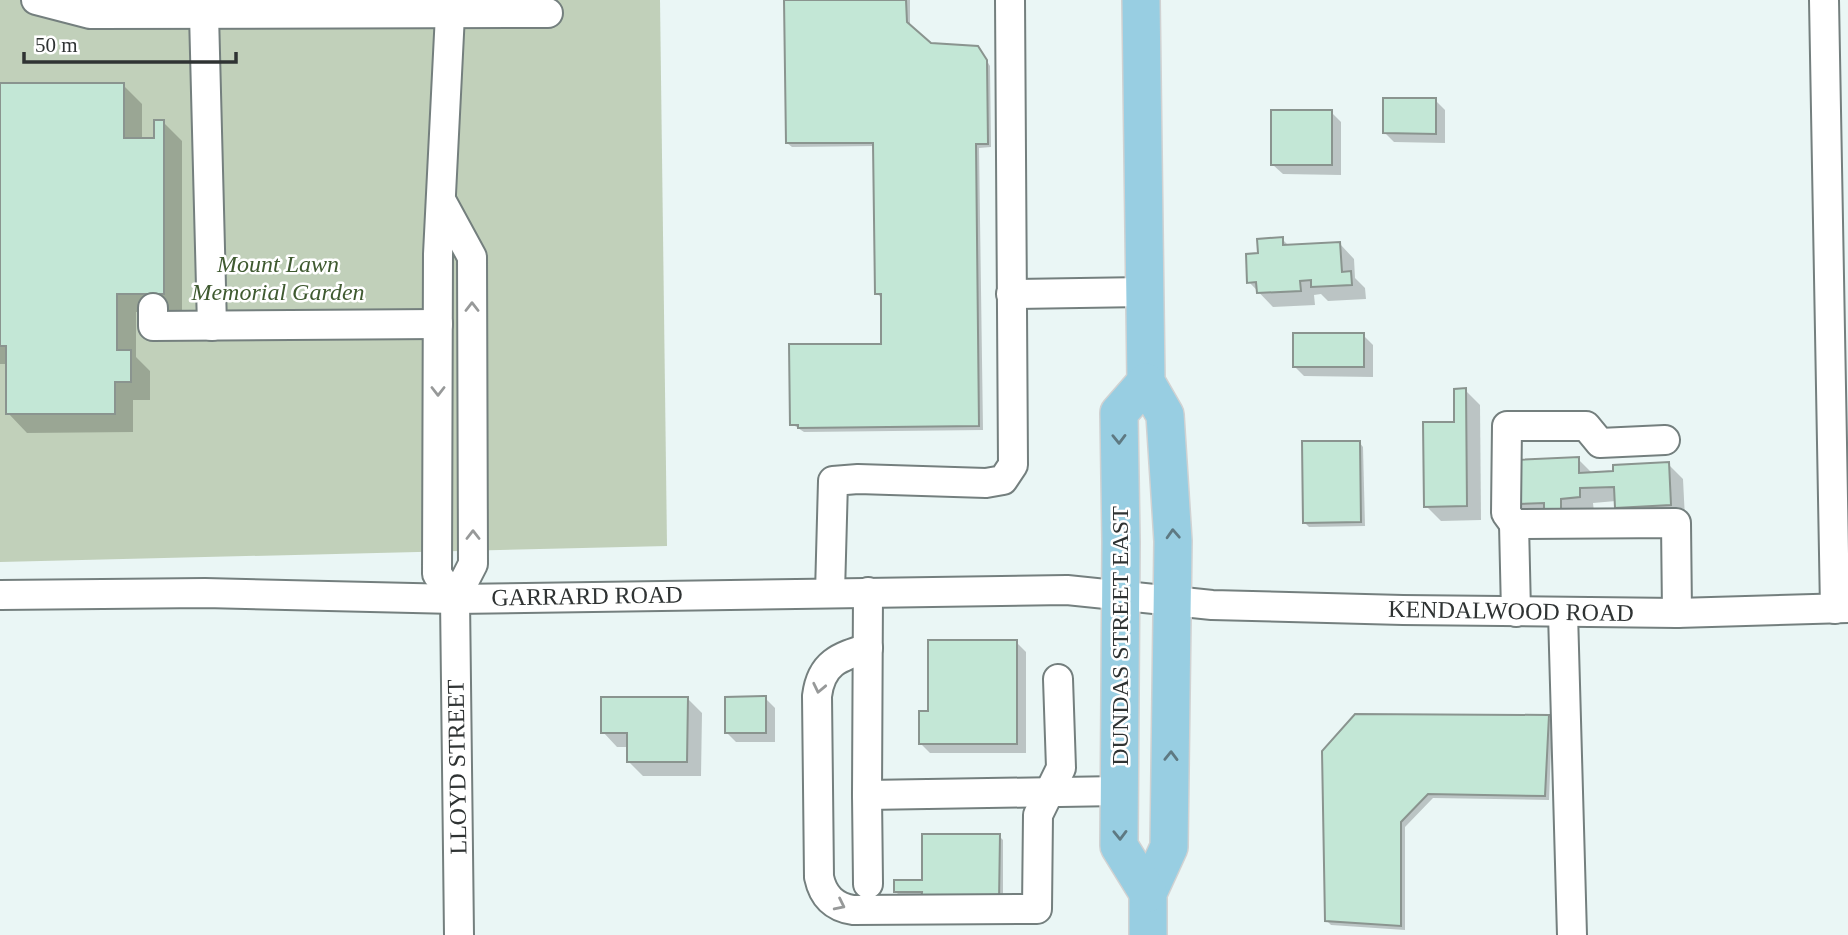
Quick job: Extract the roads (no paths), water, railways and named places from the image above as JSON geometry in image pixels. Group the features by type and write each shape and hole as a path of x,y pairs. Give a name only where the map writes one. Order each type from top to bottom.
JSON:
{"main road":[{"name":"DUNDAS STREET EAST","path":"1141,0 1146,382 1165,415 1173,541 1169,847 1148,893 1148,935"},
{"name":"DUNDAS STREET EAST","path":"1146,382 1119,413 1119,846 1148,893"}],"street":[{"path":"36,0 90,14 548,13"},
{"path":"830,593 833,481 858,479 986,483 1003,480 1013,465 1010,0"},
{"path":"1824,0 1841,609"},
{"path":"204,14 212,326"},
{"path":"441,200 471,257 473,564 455,599 437,574 438,324 441,200 450,14"},
{"path":"1011,293 1144,292"},
{"path":"153,308 153,326 438,324"},
{"path":"1516,612 1514,524 1506,513 1507,426 1586,426 1600,443 1665,440"},
{"path":"1514,524 1676,523 1677,612"},
{"name":"GARRARD ROAD","path":"0,595 205,593 455,599 1067,590 1173,602"},
{"path":"868,592 868,884"},
{"name":"LLOYD STREET","path":"455,599 460,935"},
{"name":"KENDALWOOD ROAD","path":"1173,602 1563,613 1841,609"},
{"path":"1563,613 1572,935"},
{"path":"868,648 846,655 827,667 818,683 819,877 822,890 840,908 853,911 1037,909 1038,815 1060,768 1058,679"},
{"path":"867,795 1119,791"}],"park label":[{"name":"Mount Lawn Memorial Garden","path":"278,278"}]}
